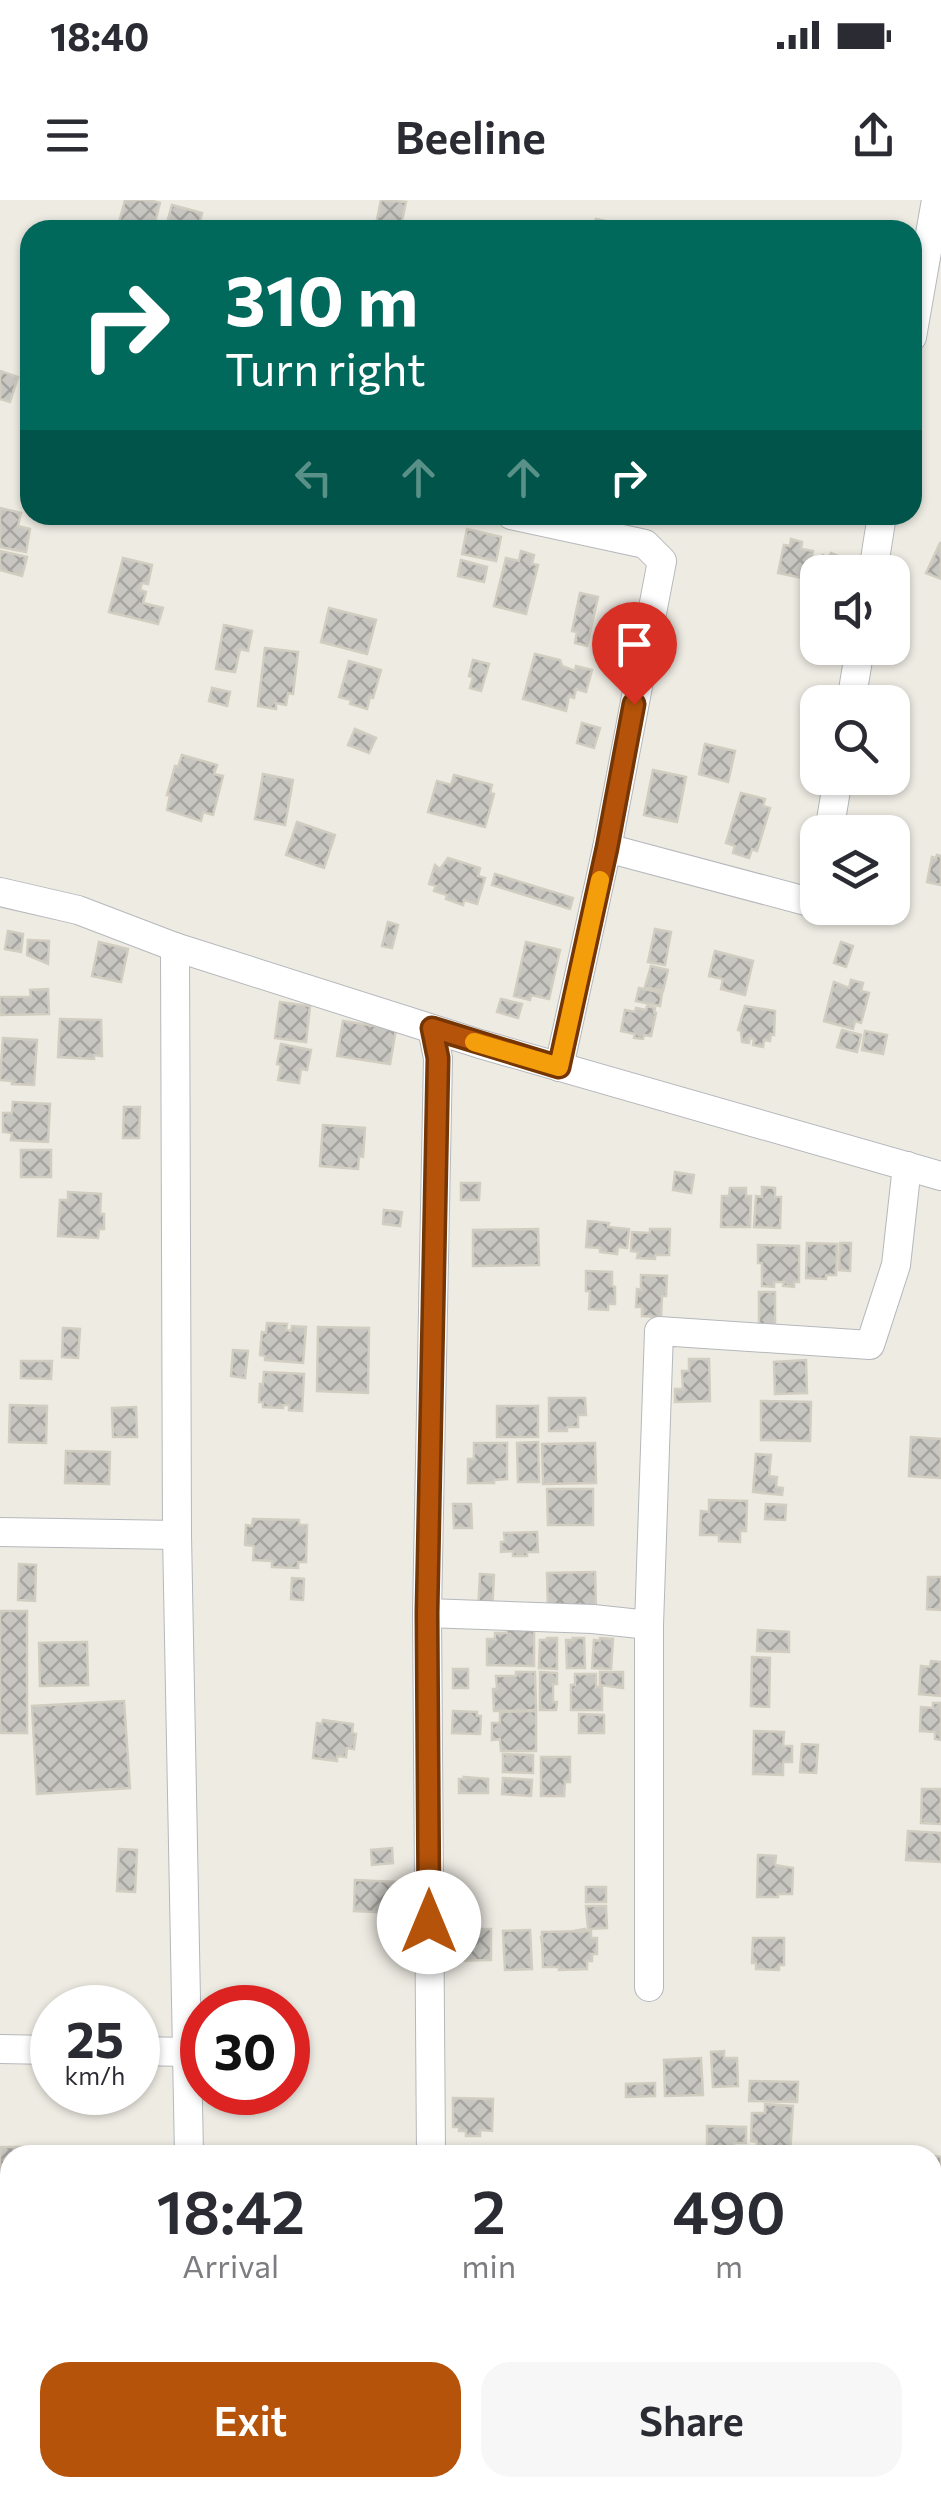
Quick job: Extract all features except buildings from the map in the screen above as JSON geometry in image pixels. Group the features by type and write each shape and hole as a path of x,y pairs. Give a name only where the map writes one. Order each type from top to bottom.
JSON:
{"street":[{"path":"922,279 936,200"},
{"path":"557,525 645,544 662,561 607,848 559,1067"},
{"path":"876,555 880,525"},
{"path":"607,848 800,899"},
{"path":"0,892 78,910 174,947 559,1067 941,1176"},
{"path":"174,947 177,1535 185,1985"},
{"path":"430,2145 427,1613 438,1058 432,1028"},
{"path":"650,1987 650,1625 659,1331 870,1345 896,1265 906,1166"},
{"path":"0,1532 177,1535"},
{"path":"427,1613 539,1616 650,1625"},
{"path":"0,2049 30,2050"},
{"path":"187,2115 188,2145"}],"slow traffic":[{"path":"474,1042 559,1067 600,880"}],"route":[{"path":"429,1922 427,1613 438,1058 432,1028 559,1067 634,704"}]}
